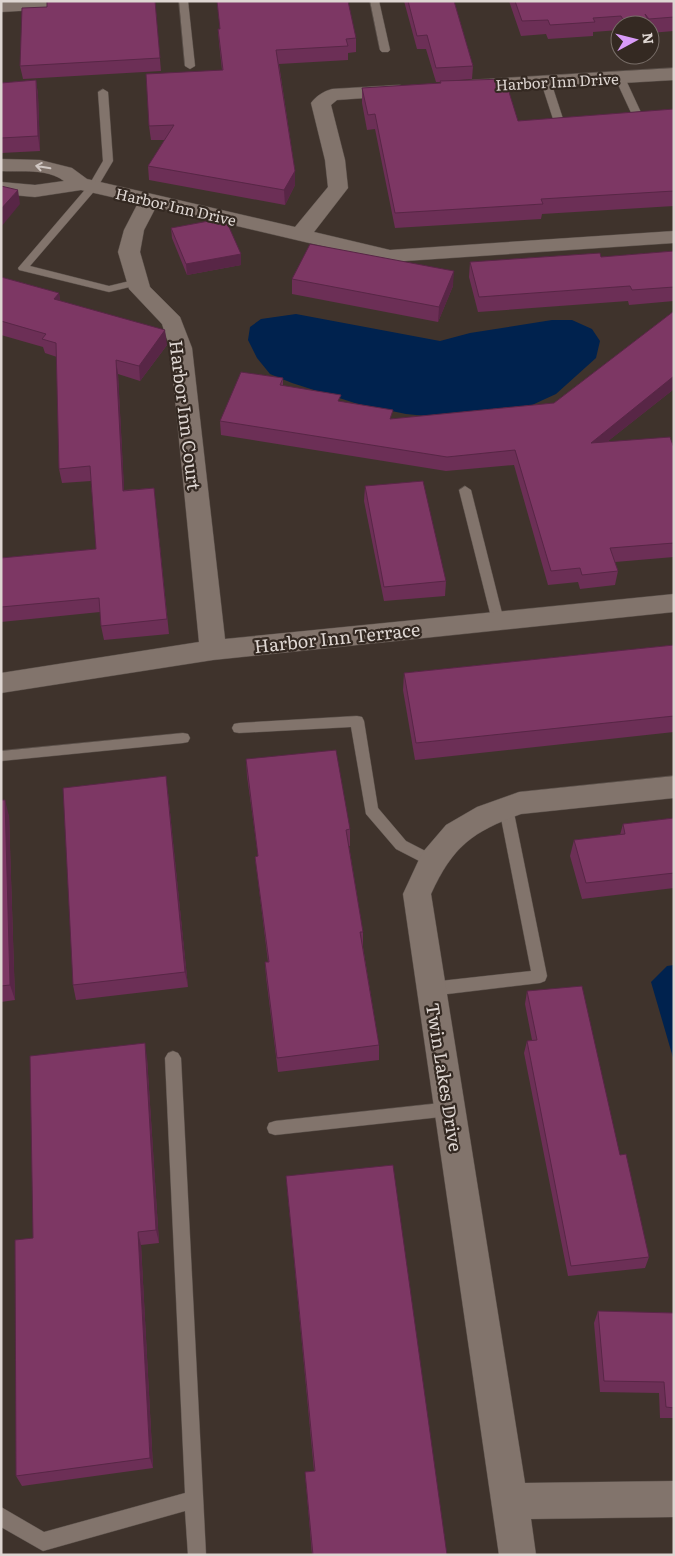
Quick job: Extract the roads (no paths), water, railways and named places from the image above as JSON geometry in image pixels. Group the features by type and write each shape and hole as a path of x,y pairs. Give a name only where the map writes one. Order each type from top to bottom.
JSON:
{"street":[{"path":"5,5 107,1"},
{"name":"Harbor Inn Drive","path":"449,88 674,74"},
{"path":"300,235 338,188 335,160 321,102 332,94 420,89"},
{"name":"Harbor Inn Drive","path":"1,165 40,166 65,172 87,185 390,256 674,237"},
{"name":"Harbor Inn Drive","path":"1,188 35,191 87,185"},
{"name":"Harbor Inn Court","path":"150,200 134,230 129,252 140,290 172,322 181,348 212,650"},
{"name":"Harbor Inn Terrace","path":"1,683 212,650 674,603"},
{"name":"Twin Lakes Drive","path":"518,1555 417,894 432,861 456,833 487,815 519,803 674,787"},
{"path":"510,1502 674,1498"}],"lane":[{"path":"183,1 190,66"},
{"path":"374,1 385,50"},
{"path":"620,78 638,119"},
{"path":"546,82 560,124"},
{"path":"103,92 108,161 87,185 23,268 109,289 138,282"},
{"path":"465,490 498,621"},
{"path":"239,728 357,721 371,810 401,845 432,861"},
{"path":"1,756 183,738"},
{"path":"431,988 540,976 506,808"},
{"path":"173,1058 197,1555"},
{"path":"275,1128 450,1109"},
{"path":"1,1516 43,1548 194,1499"}],"water":[{"path":"296,314 440,341 470,333 552,320 572,320 592,329 600,341 596,358 556,394 532,405 446,418 406,414 358,404 270,374 257,358 248,340 250,327 261,319"},
{"path":"674,965 674,1061 651,982 667,966"}]}
